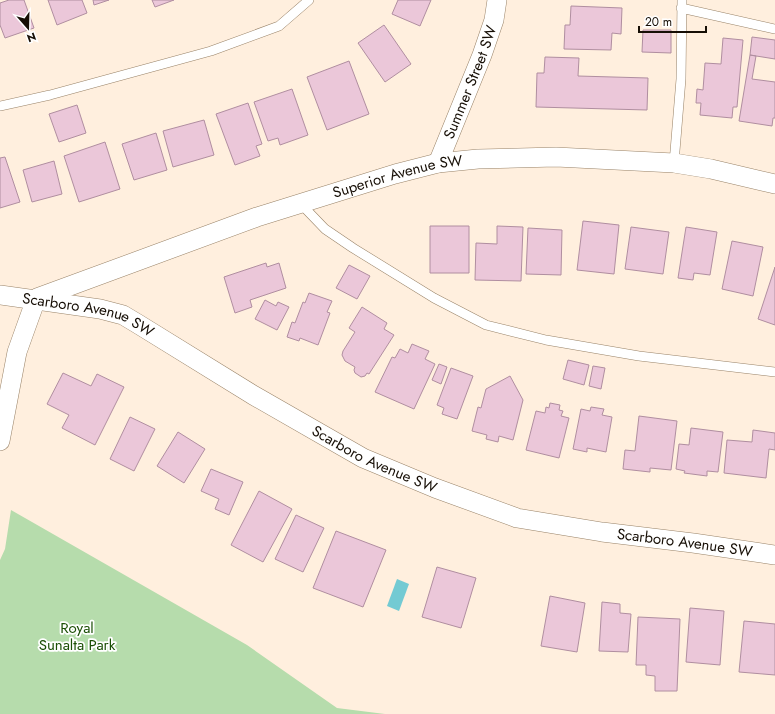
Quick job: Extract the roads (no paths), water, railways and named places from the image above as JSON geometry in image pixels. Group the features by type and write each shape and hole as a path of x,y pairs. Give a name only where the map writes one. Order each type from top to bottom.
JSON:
{"street":[{"name":"Summer Street SW","path":"438,163 482,55 494,20 498,0"},
{"name":"Superior Avenue SW","path":"36,299 256,217 395,174 438,163 478,159 556,158 674,163 711,169 775,184"},
{"name":"Scarboro Avenue SW","path":"0,294 100,309 123,315 253,395 363,458 435,488 518,518 602,532 775,555"},
{"path":"0,441 16,352 36,299"}],"lane":[{"path":"0,106 50,95 212,51 279,26 309,0"},
{"path":"674,163 681,79 681,4 775,29"},
{"path":"300,203 325,229 353,248 434,298 486,325 546,340 639,356 775,372"}],"water":[{"path":"397,579 409,584 399,611 387,606"}],"park label":[{"name":"Royal Sunalta Park","path":"77,636"}]}
